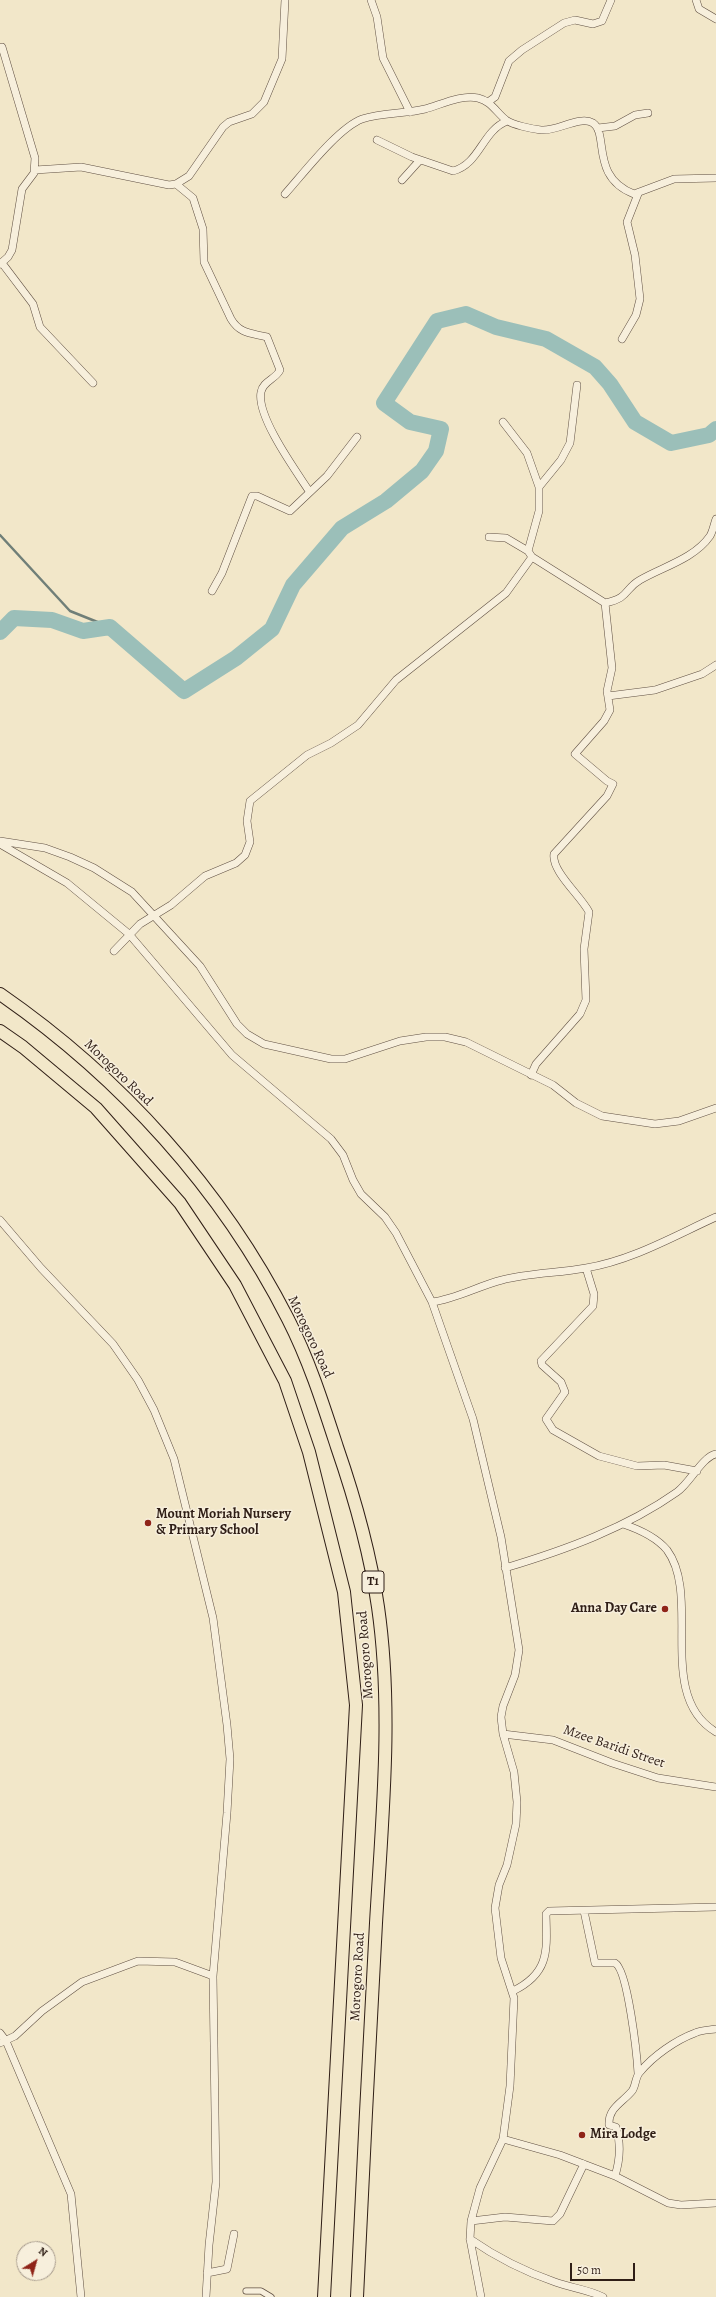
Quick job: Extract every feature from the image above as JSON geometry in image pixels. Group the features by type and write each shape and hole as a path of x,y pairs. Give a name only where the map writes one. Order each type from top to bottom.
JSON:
{"highway":[{"name":"Morogoro Road","path":"0,994 42,1024 118,1090 193,1171 250,1252 288,1320 316,1384 357,1505 378,1607 385,1692 384,1790 357,2297"},
{"name":"Morogoro Road","path":"0,1031 23,1047 96,1108 180,1203 242,1298 285,1382 309,1452 344,1592 356,1705 324,2297"}],"street":[{"path":"35,170 81,167 169,185 176,184 189,176 223,127 229,122 252,114 264,102 282,59 284,0"},
{"path":"371,0 377,17 383,58 410,112"},
{"path":"488,102 495,97 509,61 522,50 564,23 575,20 592,24 602,21 611,0"},
{"path":"696,0 699,9 716,19"},
{"path":"2,47 35,158 35,170 22,189 12,250 1,264 33,304 40,327 93,382"},
{"path":"285,194 325,149 354,123 363,119 410,112 470,98 488,102 507,121 541,130 556,128 582,120 593,123 598,128 605,166 612,179 623,190 638,194 674,179 716,178"},
{"path":"598,128 614,126 635,115 648,113"},
{"path":"377,140 420,160 449,171 457,170 465,165 476,154 496,125 507,121"},
{"path":"402,180 420,160"},
{"path":"176,184 193,198 203,229 204,262 231,319 244,333 267,337 275,353 280,370 264,385 260,393 261,402 283,453 309,491"},
{"path":"622,339 636,315 640,299 635,255 627,222 638,194"},
{"path":"539,488 561,460 570,443 577,386"},
{"path":"114,951 140,924 172,905 205,876 236,863 245,855 250,842 247,820 250,801 307,754 331,743 358,725 396,680 506,593 530,554 539,511 539,488 527,453 503,422"},
{"path":"212,591 222,573 252,496 257,496 288,511 327,476 357,437"},
{"path":"489,537 506,538 605,603 622,598 638,581 694,551 710,536 716,519"},
{"path":"531,1075 536,1064 580,1014 586,1000 584,956 589,912 560,873 553,858 556,850 607,796 614,784 607,781 575,754 604,721 610,710 608,696 612,668 605,603"},
{"path":"608,696 655,690 702,674 716,665"},
{"path":"0,841 44,848 94,868 132,892 153,917 200,966 237,1024 247,1034 264,1044 331,1059 345,1059 400,1041 426,1036 445,1037 466,1042 553,1085 576,1103 602,1116 639,1123 655,1124 679,1121 716,1108"},
{"path":"0,844 67,883 129,934 232,1056 331,1139 344,1155 353,1180 361,1194 385,1217 396,1233 432,1302 473,1419 501,1537 519,1650 515,1675 503,1706 503,1734 514,1772 517,1802 516,1824 510,1850 498,1885 495,1908 501,1958 506,1977 513,1991 510,2086 503,2139 480,2188 471,2221 470,2239 481,2297"},
{"path":"432,1302 445,1301 476,1287 504,1279 586,1268 640,1253 716,1216"},
{"path":"0,1220 41,1268 113,1344 138,1380 154,1410 174,1459 213,1618 227,1724 230,1759 227,1813 213,1976 216,2182 206,2297"},
{"path":"586,1268 594,1294 593,1306 541,1361 542,1365 561,1382 565,1392 548,1414 547,1423 553,1430 583,1447 612,1460 637,1466 664,1465 697,1471"},
{"path":"505,1568 536,1559 623,1524 687,1485 708,1459 716,1454"},
{"path":"623,1524 637,1529 655,1541 666,1550 670,1556 677,1575 685,1682 697,1714 703,1723 716,1732"},
{"name":"Mzee Baridi Street","path":"503,1734 553,1740 602,1760 658,1778 716,1787"},
{"path":"513,1991 534,1977 543,1964 547,1952 548,1913 553,1910 584,1911 716,1908"},
{"path":"584,1911 595,1962 616,1963 620,1967 631,2018 638,2073 634,2088 611,2111 608,2120 609,2125 616,2127 619,2135 619,2162 615,2176"},
{"path":"3,2042 82,1982 138,1961 175,1962 213,1976"},
{"path":"638,2073 676,2042 697,2032 716,2029"},
{"path":"0,2033 70,2194 74,2212 81,2297"},
{"path":"503,2139 584,2164 615,2176 668,2203 681,2205 716,2203"},
{"path":"471,2221 505,2217 553,2221 560,2214 584,2164"},
{"path":"207,2273 226,2269 234,2234"},
{"path":"470,2239 498,2256 556,2283 583,2289 603,2297"},
{"path":"246,2291 261,2291 271,2297"}],"waterway":[{"path":"0,632 14,618 52,620 83,631 110,627 184,691 236,658 272,629 293,585 342,528 386,501 422,471 436,451 441,429 410,422 384,403 437,321 466,314 496,327 546,339 595,367 610,384 635,422 671,443 709,435 716,429"},
{"path":"0,535 70,611 110,627"}],"place":[{"name":"Mount Moriah Nursery & Primary School","path":"148,1523"},
{"name":"Anna Day Care","path":"665,1609"},
{"name":"Mira Lodge","path":"582,2135"}]}
